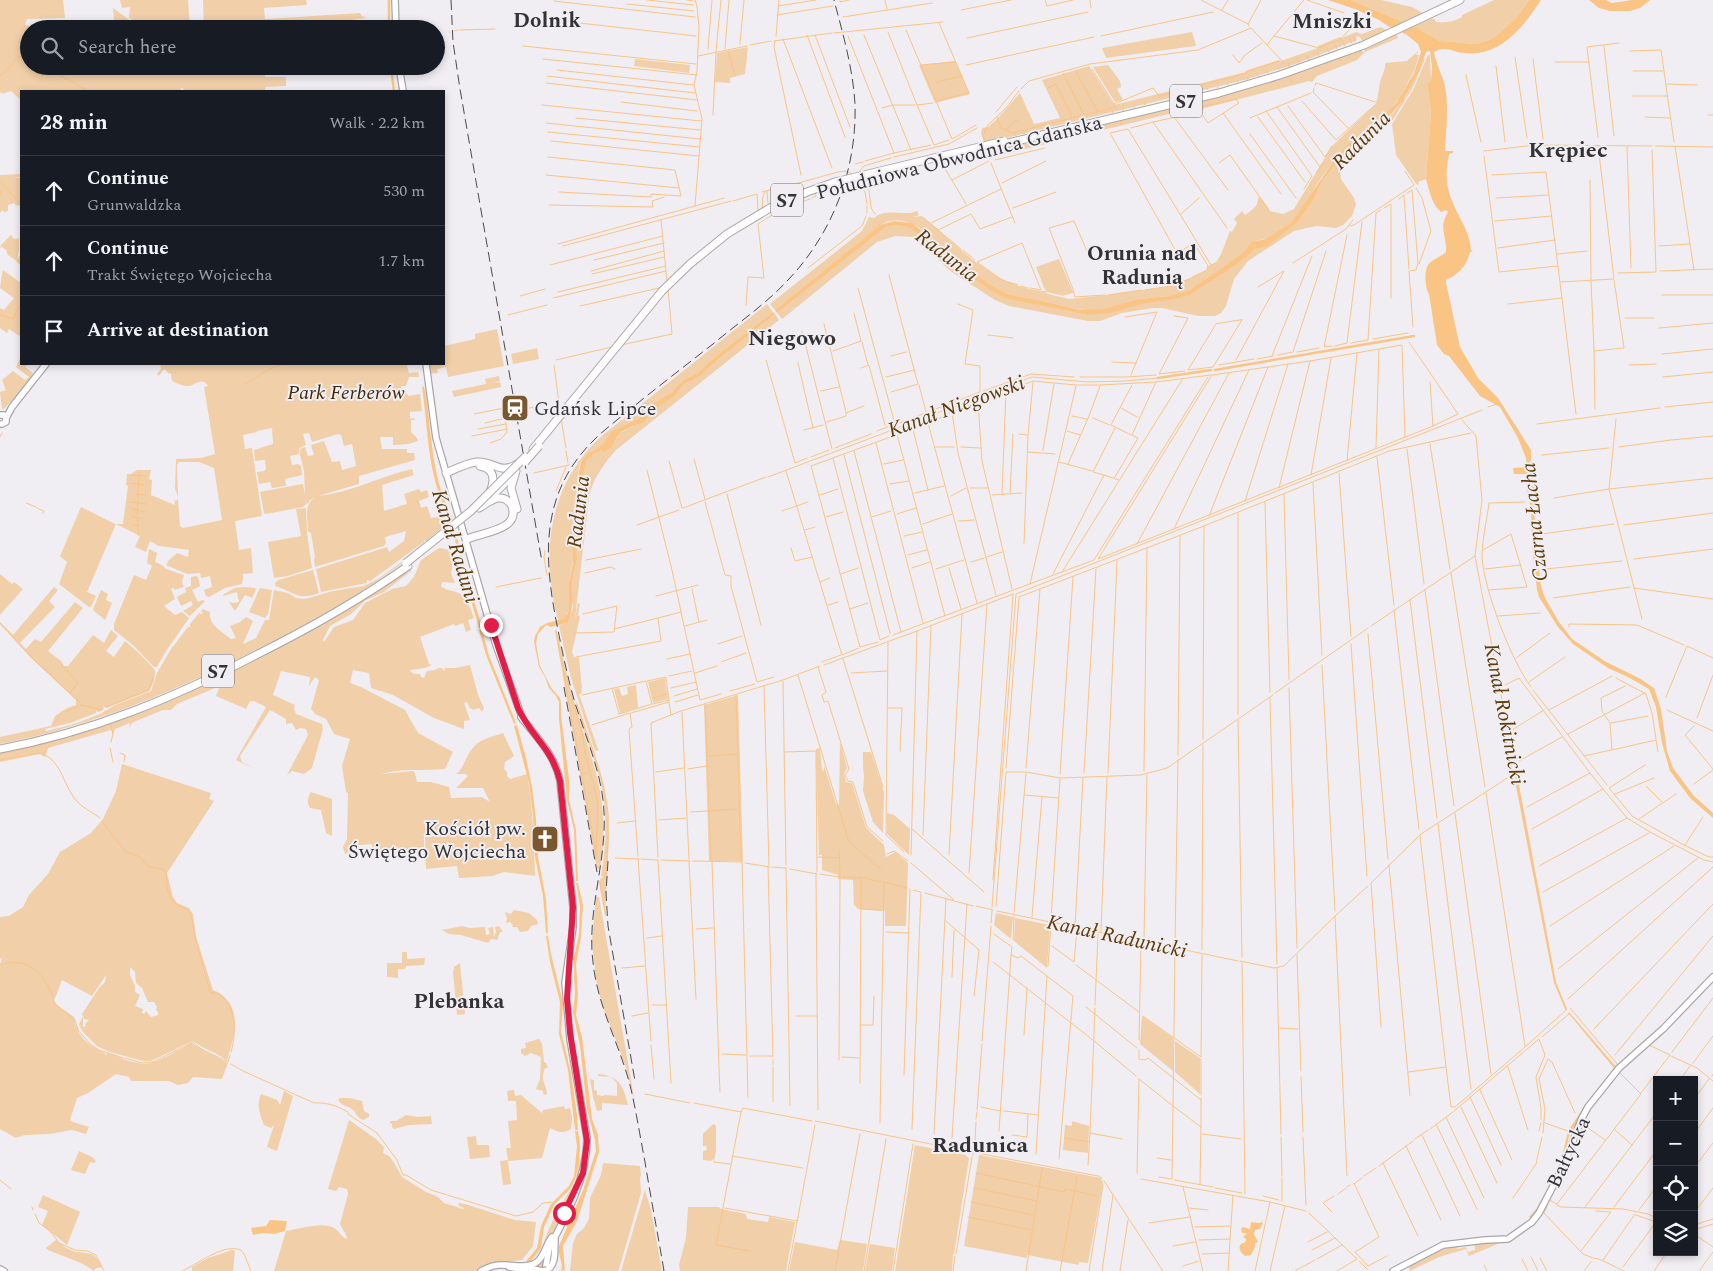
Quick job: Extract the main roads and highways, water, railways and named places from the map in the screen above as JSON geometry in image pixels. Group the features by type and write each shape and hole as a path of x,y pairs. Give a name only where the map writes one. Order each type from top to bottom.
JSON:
{"highway":[{"name":"Południowa Obwodnica Gdańska","path":"1436,9 1451,0"},
{"name":"Południowa Obwodnica Gdańska","path":"407,564 445,537 516,472 552,431 660,298 693,266 730,237 772,212 820,191 864,178 1231,86 1300,65 1363,43 1460,0"},
{"name":"Południowa Obwodnica Gdańska","path":"525,457 662,291 690,264 727,234 770,208 835,182 1004,143"},
{"path":"447,473 480,462 500,468 507,468 525,457"},
{"name":"S7","path":"0,748 82,730 126,715 170,697 290,638 357,600 389,579 447,532 490,493 525,457"},
{"path":"458,469 479,466 487,468 494,479 490,493"},
{"path":"468,538 507,528 516,519 517,510 511,488 516,472"},
{"path":"478,508 498,498 507,500 513,509 514,516 509,524 486,533"},
{"name":"S7","path":"0,748 88,724 163,696 235,663 286,636 407,564"}],"main road":[{"path":"395,0 396,20"},
{"path":"400,75 402,90"},
{"path":"1,426 6,422 3,416 45,365"},
{"path":"426,365 436,438 468,538 496,645 529,734 548,752 556,766 560,781 573,916 570,956 565,983 570,1039 587,1141 583,1173 548,1250 545,1271"},
{"name":"Bałtycka","path":"1393,1271 1443,1245 1508,1239 1532,1222 1539,1213 1562,1169 1582,1118 1588,1108 1618,1068 1663,1029 1713,977"},
{"path":"531,1269 541,1259 547,1243 556,1233"},
{"path":"481,1271 495,1265 545,1271 552,1267 554,1262 556,1233"},
{"path":"486,1271 496,1268 522,1268"},
{"path":"0,1270 4,1271"}],"water":[{"path":"1328,0 1351,0 1415,27 1440,41 1477,44 1497,35 1517,17 1529,0 1541,0 1518,30 1500,45 1477,53 1464,53 1445,49 1434,52 1444,82 1447,102 1445,151 1453,151 1453,153 1449,154 1448,160 1448,187 1473,251 1470,252 1461,269 1446,280 1446,283 1460,347 1478,378 1498,398 1531,450 1531,472 1539,492 1534,501 1536,543 1541,586 1545,598 1559,622 1572,639 1606,662 1639,678 1654,688 1661,709 1667,751 1673,768 1694,796 1713,813 1713,818 1690,798 1670,771 1662,743 1656,707 1649,689 1608,668 1573,644 1558,627 1539,597 1526,474 1514,474 1513,468 1527,467 1526,458 1518,438 1500,407 1480,396 1449,356 1444,354 1437,345 1426,275 1430,263 1446,252 1443,227 1448,212 1446,210 1441,212 1435,205 1426,179 1418,182 1426,178 1431,113 1427,83 1431,81 1430,51 1426,52 1419,71 1403,101 1379,127 1340,158 1322,181 1314,199 1298,222 1267,246 1255,249 1247,257 1190,295 1146,303 1109,313 1087,315 1013,300 1002,297 985,287 912,229 894,225 884,228 777,313 775,310 879,226 878,221 880,225 894,221 912,223 988,284 1009,295 1081,310 1104,309 1139,299 1169,296 1189,290 1244,252 1252,242 1266,239 1292,222 1335,159 1349,144 1374,125 1397,102 1414,73 1421,52 1418,44 1407,35 1379,20"},
{"path":"1589,0 1606,0 1612,3 1650,0 1640,8 1630,11 1610,11 1599,8"},
{"name":"Radunia","path":"773,312 775,314 699,377 684,384 676,395 655,409 644,422 621,432 612,447 604,452 602,450 594,453 587,460 582,477 582,520 576,538 577,559 572,582 573,600 570,617 567,622 560,625 551,627 546,625 538,634 536,643 540,666 552,689 560,698 561,703 569,779 569,799 576,830 578,881 576,881 574,830 567,800 559,702 549,688 539,667 534,641 540,627 563,619 568,614 569,583 573,563 572,537 578,523 578,476 581,462 589,453 603,445 611,432 641,417 653,404 672,392 683,380 696,374"},
{"path":"424,386 434,462 441,492 447,506 445,508 431,464 422,387"},
{"path":"448,508 482,627 479,628 446,509"},
{"path":"482,629 488,653 516,723 514,724 486,655 479,630"},
{"path":"517,725 532,787 538,857 546,899 548,933 546,933 543,896 535,857 529,783 514,726"},
{"path":"1516,769 1556,982 1567,1009 1566,1011 1554,983 1513,770"},
{"path":"576,883 578,883 583,905 581,937 576,964 578,994 576,1015 582,1037 592,1119 598,1135 599,1152 577,1221 563,1246 565,1270 561,1271 559,1246 583,1190 596,1151 587,1109 580,1046 573,1012 575,993 574,957 579,934 580,906"},
{"path":"546,936 548,936 563,1003 561,1032 571,1073 578,1130 575,1130 568,1070 559,1034 560,1002"},
{"path":"1569,1012 1617,1068 1571,1132 1564,1161 1538,1212 1531,1218 1529,1217 1537,1208 1560,1165 1568,1131 1588,1101 1614,1068"},
{"path":"575,1131 578,1131 580,1146 579,1165 575,1180 570,1189 554,1205 544,1227 541,1248 524,1268 527,1260 537,1248 541,1226 551,1204 569,1186 574,1176 577,1146"},
{"path":"270,1220 287,1221 285,1231 274,1234 263,1233 253,1235 251,1228 266,1226"},
{"path":"1251,1222 1263,1223 1260,1229 1255,1230 1254,1234 1258,1242 1255,1243 1251,1255 1245,1256 1241,1252 1240,1247 1246,1241 1243,1237 1247,1233 1242,1233 1241,1229 1243,1227 1250,1229"}],"waterway":[{"name":"Kanał Raduni","path":"389,0 389,20"},
{"path":"647,0 694,5"},
{"path":"687,0 693,1"},
{"path":"695,0 699,28 697,71 694,85 702,119 695,206"},
{"path":"708,49 712,0"},
{"path":"713,115 721,0"},
{"path":"725,49 729,0"},
{"path":"740,44 744,0"},
{"path":"776,36 779,0"},
{"path":"778,6 816,0"},
{"path":"840,0 840,2 849,0"},
{"path":"885,0 887,9"},
{"path":"961,10 1011,0"},
{"path":"1045,0 1047,6 1073,0"},
{"path":"1090,0 1091,8"},
{"path":"1201,0 1249,26"},
{"path":"1222,10 1228,0"},
{"path":"1248,24 1261,0"},
{"path":"1274,36 1304,0"},
{"path":"1307,0 1344,13"},
{"path":"554,1 695,17"},
{"path":"843,17 932,3"},
{"path":"627,4 694,11"},
{"path":"777,15 833,6"},
{"path":"967,38 1088,12"},
{"path":"1101,36 1213,12"},
{"path":"1021,89 1029,81 1090,64 1198,50 1251,28 1267,45 1274,36 1319,48 1341,39 1359,19"},
{"path":"552,20 696,36"},
{"path":"834,33 943,22"},
{"path":"939,23 969,93 936,101 952,139 976,125"},
{"path":"460,30 495,29"},
{"path":"454,31 458,30"},
{"path":"906,30 936,101"},
{"path":"888,32 917,105"},
{"path":"774,41 832,33"},
{"path":"807,35 845,137"},
{"path":"815,35 850,127"},
{"path":"864,35 911,150"},
{"path":"848,36 894,153"},
{"path":"966,65 1094,37"},
{"path":"1353,37 1355,42"},
{"path":"783,39 832,168"},
{"path":"1350,39 1352,43"},
{"path":"750,45 771,41"},
{"path":"775,41 774,47 801,175"},
{"path":"1343,42 1345,46"},
{"path":"1233,55 1239,63 1245,55 1262,43"},
{"path":"1598,137 1587,47 1619,43"},
{"path":"1267,45 1285,64"},
{"path":"1335,45 1337,49"},
{"path":"523,46 696,64"},
{"path":"698,56 747,46"},
{"path":"1604,46 1614,136"},
{"path":"1327,48 1329,52"},
{"path":"728,50 735,76"},
{"path":"1359,50 1360,54"},
{"path":"1630,51 1661,50 1674,142"},
{"path":"1355,51 1357,56"},
{"path":"1317,52 1319,56"},
{"path":"1348,54 1349,58"},
{"path":"0,76 13,64 13,61 20,56"},
{"path":"1307,56 1309,60"},
{"path":"1340,57 1342,61"},
{"path":"1515,57 1527,138"},
{"path":"543,59 697,75"},
{"path":"1297,59 1299,63"},
{"path":"1533,59 1543,139"},
{"path":"1114,104 1153,88 1159,96 1247,73 1248,71 1279,61"},
{"path":"921,65 955,62"},
{"path":"1555,62 1589,62"},
{"path":"1288,63 1289,67"},
{"path":"1496,66 1505,142"},
{"path":"997,117 1001,128 1012,133 1116,107 1092,69"},
{"path":"557,70 693,85"},
{"path":"1633,71 1663,71"},
{"path":"1076,72 1098,112"},
{"path":"1063,73 1084,115"},
{"path":"59,75 87,90"},
{"name":"Kanał Raduni","path":"392,75 394,90"},
{"path":"1466,75 1481,142"},
{"path":"547,76 695,93"},
{"path":"937,82 962,76"},
{"path":"1290,78 1291,82"},
{"path":"546,83 697,100"},
{"name":"Radunia","path":"1315,86 1316,83 1375,102"},
{"path":"1048,88 1056,84 1072,117"},
{"path":"1667,84 1697,85"},
{"path":"996,112 1017,87"},
{"name":"Radunia","path":"1314,88 1313,92 1348,128"},
{"path":"985,143 983,135 988,125 1006,108 1019,91"},
{"path":"1250,118 1311,93"},
{"path":"1633,96 1667,96"},
{"path":"1198,111 1204,106 1236,99 1239,103 1208,123 1199,110"},
{"name":"Radunia","path":"1302,101 1336,140 1375,105"},
{"path":"621,102 697,111"},
{"path":"933,103 917,105 934,145 949,140"},
{"path":"542,105 701,121"},
{"path":"882,108 893,105 915,105"},
{"name":"Radunia","path":"1288,106 1325,157 1332,146"},
{"path":"1277,107 1320,167"},
{"path":"1266,111 1312,176 1304,189"},
{"path":"1153,122 1195,113"},
{"path":"1223,113 1281,194"},
{"path":"1708,115 1713,115"},
{"path":"1174,117 1228,190"},
{"path":"1258,117 1305,182"},
{"path":"1645,117 1670,118"},
{"path":"576,118 700,130"},
{"path":"1007,129 1016,120 1018,121"},
{"path":"1120,121 1121,125"},
{"path":"1131,128 1153,122 1227,228"},
{"path":"546,123 700,139"},
{"path":"894,157 949,144 977,128"},
{"path":"1178,255 1110,133 1128,129 1211,265 1216,263 1221,256"},
{"path":"548,132 699,147"},
{"path":"1250,134 1296,198"},
{"path":"551,141 699,156"},
{"path":"865,161 931,145"},
{"path":"1484,151 1535,145 1652,146"},
{"path":"1492,175 1546,172 1560,282 1614,279 1598,145"},
{"path":"1627,146 1631,268"},
{"path":"1655,146 1713,147"},
{"path":"1675,146 1694,270"},
{"path":"995,160 1045,148"},
{"path":"988,149 993,156"},
{"path":"1618,273 1656,272 1652,150"},
{"path":"1219,163 1230,155 1269,210"},
{"path":"1484,156 1499,272 1558,266"},
{"path":"548,157 675,170 681,196 651,194 651,197 559,192"},
{"path":"859,172 864,166 891,158"},
{"path":"940,160 966,204"},
{"path":"952,180 989,161"},
{"path":"1002,183 1046,161"},
{"path":"855,164 863,162"},
{"path":"991,163 1015,223"},
{"name":"Radunia","path":"1316,173 1323,163"},
{"path":"791,185 838,172 846,171 852,174"},
{"path":"1350,226 1414,185 1405,171"},
{"path":"546,175 679,188"},
{"path":"860,178 869,190 871,208 875,214"},
{"path":"855,180 865,192 867,204"},
{"path":"1590,180 1594,351"},
{"path":"0,181 20,203"},
{"path":"779,188 788,185"},
{"path":"762,192 777,188"},
{"path":"1416,188 1422,198 1431,231 1419,264"},
{"path":"776,189 778,200"},
{"name":"Radunia","path":"931,223 1001,189"},
{"path":"1407,193 1412,190 1418,263 1416,270 1409,271 1413,327"},
{"path":"0,196 2,191"},
{"path":"767,191 768,203"},
{"path":"762,208 765,192"},
{"path":"812,198 816,196 815,192"},
{"path":"1013,208 1056,192"},
{"path":"733,201 757,194 758,210"},
{"path":"1399,199 1404,195 1409,269"},
{"path":"1496,198 1549,195"},
{"path":"549,205 653,207 652,201 664,197"},
{"path":"558,244 724,198"},
{"path":"1181,214 1199,198"},
{"path":"799,203 810,199"},
{"path":"563,246 731,201"},
{"path":"786,209 797,204"},
{"path":"1384,208 1391,204 1391,298"},
{"path":"867,206 867,213"},
{"path":"779,207 780,212"},
{"path":"776,214 784,210"},
{"path":"1351,343 1368,340 1376,213 1381,210"},
{"path":"766,219 774,214"},
{"name":"Radunia","path":"938,230 971,214 980,229 1012,217"},
{"path":"808,268 862,226 866,216"},
{"path":"1495,221 1552,216"},
{"path":"661,220 667,282"},
{"path":"746,305 748,277 764,278 758,224 764,220"},
{"path":"1293,263 1346,229 1353,220"},
{"path":"1045,291 1063,295 1074,292 1049,228 1074,221 1089,256"},
{"path":"1335,346 1347,343 1362,222"},
{"name":"Radunia","path":"932,225 943,234"},
{"name":"Radunia","path":"944,235 961,249"},
{"path":"1332,346 1324,347 1347,235"},
{"path":"550,265 663,236"},
{"path":"1498,248 1555,240"},
{"path":"594,260 664,243"},
{"name":"Radunia","path":"1018,285 1002,280 977,262 1022,243 1041,290 1030,288"},
{"path":"1178,253 1194,243 1208,266 1207,270 1193,277"},
{"path":"1659,246 1690,244"},
{"name":"Radunia","path":"963,250 975,260"},
{"path":"591,271 664,251"},
{"path":"1278,355 1293,352 1326,251"},
{"path":"1557,254 1587,251"},
{"path":"1272,356 1312,256"},
{"path":"592,274 664,257"},
{"path":"18,260 17,262 20,264"},
{"path":"558,292 666,266"},
{"path":"1660,271 1713,269"},
{"path":"553,298 666,271"},
{"path":"1236,360 1284,271 1258,287"},
{"path":"889,275 918,384 891,392"},
{"path":"1145,290 1171,286 1187,280"},
{"path":"1595,409 1594,351 1624,348 1614,280"},
{"path":"1508,304 1562,298 1560,283"},
{"path":"1021,286 1028,288"},
{"path":"580,306 659,288"},
{"path":"621,345 672,334 668,288"},
{"path":"858,288 895,424"},
{"path":"520,296 545,289"},
{"path":"1108,295 1142,290"},
{"path":"1074,293 1075,297 1105,295"},
{"path":"1662,295 1713,295"},
{"path":"1562,298 1576,414"},
{"path":"899,423 980,392 980,366 965,364 973,310 958,304"},
{"path":"0,315 13,319 20,305"},
{"path":"508,315 547,305"},
{"path":"1125,317 1157,312 1131,375"},
{"path":"833,351 861,341 854,313"},
{"path":"1174,316 1188,318 1159,374 1185,371"},
{"path":"1625,318 1654,318"},
{"name":"Kanał Niegowski","path":"1242,320 1213,367 1188,370 1216,324 1242,320"},
{"path":"1659,328 1713,323"},
{"path":"824,324 846,412"},
{"path":"802,331 832,449"},
{"name":"Kanał Niegowski","path":"1373,339 1408,333"},
{"path":"988,335 1013,338"},
{"name":"Kanał Niegowski","path":"1215,370 1414,336"},
{"path":"862,342 868,365"},
{"path":"1405,437 1402,345 1212,375 1098,559 1433,426 1458,414 1409,342"},
{"path":"556,360 612,347"},
{"path":"1297,352 1319,348"},
{"path":"1662,354 1713,349"},
{"path":"1376,448 1379,350"},
{"path":"891,356 906,352"},
{"path":"1347,461 1357,353"},
{"name":"Kanał Niegowski","path":"1257,359 1273,356"},
{"path":"1311,475 1331,358"},
{"path":"1219,365 1254,359"},
{"path":"766,360 795,463 807,458"},
{"path":"1279,488 1310,361"},
{"path":"1112,362 1136,363"},
{"path":"798,363 813,428"},
{"path":"1245,501 1288,364"},
{"path":"1629,365 1656,364"},
{"path":"245,384 270,369 281,365"},
{"path":"554,365 560,411"},
{"path":"861,368 869,365 885,425"},
{"path":"1209,516 1268,367"},
{"path":"886,377 915,370"},
{"name":"Kanał Niegowski","path":"1158,378 1211,370"},
{"path":"1174,529 1249,370"},
{"path":"1663,377 1713,372"},
{"path":"1137,544 1229,373"},
{"name":"Kanał Niegowski","path":"983,391 1031,374 1074,377"},
{"path":"1080,377 1156,375"},
{"path":"878,642 860,647 811,466 934,421 952,412 1033,381 1100,385 1156,382 1211,375"},
{"name":"Kanał Niegowski","path":"768,477 1032,377 1088,382 1158,378"},
{"path":"901,632 1094,560 1208,377"},
{"path":"1062,572 1182,380"},
{"path":"1024,544 1028,435 1033,382"},
{"path":"1115,477 1138,438 1132,435 1156,382"},
{"path":"1430,382 1433,426"},
{"path":"1043,450 1054,384"},
{"path":"919,385 926,412"},
{"path":"1131,435 1111,425 1132,385"},
{"path":"1030,584 1076,386"},
{"path":"1068,464 1100,386"},
{"path":"821,391 839,387"},
{"path":"1002,494 1006,392"},
{"path":"9,405 16,398"},
{"path":"978,402 982,461 1012,589"},
{"path":"1665,407 1713,402"},
{"path":"1488,407 1497,404"},
{"path":"522,410 542,405"},
{"path":"827,422 846,416 846,413 864,406"},
{"path":"474,414 504,408 507,432 501,439 490,443"},
{"path":"1121,408 1137,417"},
{"path":"1537,424 1660,408"},
{"path":"992,907 1016,594 1482,410"},
{"path":"952,412 958,453 996,595"},
{"path":"1072,416 1087,419"},
{"path":"485,423 505,418"},
{"path":"561,418 566,448"},
{"path":"1093,418 1110,425"},
{"path":"1616,419 1609,489 1642,619"},
{"name":"Kanał Rokitnicki","path":"1462,420 1476,436 1482,500 1475,556 1515,769"},
{"path":"928,423 977,603"},
{"path":"478,429 506,424"},
{"path":"804,430 823,425"},
{"path":"877,431 893,425"},
{"path":"1104,475 1093,472 1115,428"},
{"path":"472,436 507,429"},
{"path":"913,429 928,490"},
{"path":"1067,431 1080,435"},
{"path":"0,437 2,433"},
{"path":"1006,768 1019,597 1204,526 1389,451 1471,433"},
{"name":"Kanał Niegowski","path":"835,448 871,434"},
{"path":"897,434 945,616"},
{"path":"1010,494 1013,434"},
{"path":"1019,434 1027,435"},
{"path":"1619,447 1713,436"},
{"path":"876,443 923,623"},
{"path":"1430,444 1450,569"},
{"path":"935,447 954,447"},
{"path":"961,447 981,448"},
{"name":"Czarna Łacha","path":"1542,455 1609,448"},
{"path":"1407,449 1424,584"},
{"name":"Kanał Niegowski","path":"811,457 829,450"},
{"path":"566,451 568,463"},
{"path":"854,451 901,632 893,635"},
{"path":"1028,452 1055,454"},
{"path":"844,455 890,633"},
{"path":"1377,457 1394,605"},
{"path":"833,458 880,640 889,636"},
{"path":"694,459 705,499"},
{"path":"884,464 903,460"},
{"path":"669,461 682,508"},
{"path":"1059,462 1092,471"},
{"name":"Radunia","path":"534,473 569,465"},
{"name":"Radunia","path":"556,491 566,467"},
{"path":"647,470 672,570 700,700 721,694"},
{"path":"786,471 842,655 859,648"},
{"path":"139,472 137,518 139,536"},
{"path":"1339,473 1351,636"},
{"path":"131,475 146,476"},
{"path":"1053,574 1104,475 1119,480"},
{"name":"Kanał Niegowski","path":"683,508 766,477"},
{"name":"Czarna Łacha","path":"1554,498 1609,489 1713,478"},
{"path":"890,484 909,481"},
{"path":"131,483 144,485"},
{"path":"1313,483 1322,655"},
{"path":"915,493 944,486"},
{"path":"951,496 966,488"},
{"path":"970,488 988,488"},
{"path":"820,495 838,489"},
{"path":"992,495 1022,493"},
{"path":"136,494 145,495"},
{"path":"727,494 761,625"},
{"path":"1284,494 1289,679"},
{"path":"131,502 146,504"},
{"path":"705,502 725,575 731,576 731,586 757,682 774,677"},
{"path":"782,511 808,502"},
{"path":"1265,502 1270,692"},
{"name":"Czarna Łacha","path":"1525,502 1489,503 1482,557 1493,606 1507,643 1531,687"},
{"path":"26,503 36,507"},
{"path":"37,508 44,511 43,513"},
{"path":"897,514 916,508"},
{"path":"131,509 145,512"},
{"name":"Kanał Niegowski","path":"637,525 679,510"},
{"path":"872,517 891,511"},
{"path":"826,517 843,512"},
{"path":"1238,513 1238,714"},
{"path":"1624,525 1713,513"},
{"path":"923,524 952,514"},
{"path":"131,516 142,519"},
{"path":"959,521 974,520"},
{"name":"Czarna Łacha","path":"1542,534 1614,524"},
{"path":"132,525 139,525"},
{"path":"1203,739 1204,526"},
{"path":"805,530 815,527"},
{"path":"904,536 922,532"},
{"name":"Czarna Łacha","path":"1483,550 1511,534 1527,587 1489,590"},
{"path":"1178,755 1180,536"},
{"path":"791,548 795,561 812,557"},
{"path":"1144,771 1147,548"},
{"name":"Radunia","path":"586,560 641,549"},
{"path":"1634,559 1713,549"},
{"path":"908,555 927,550"},
{"path":"545,551 547,575"},
{"path":"987,557 1002,552"},
{"path":"1371,626 1475,556"},
{"path":"971,562 984,558"},
{"path":"936,569 964,560"},
{"path":"1108,773 1117,561"},
{"name":"Czarna Łacha","path":"1546,569 1622,561"},
{"path":"912,568 930,562"},
{"name":"Czarna Łacha","path":"1485,569 1521,565"},
{"path":"585,573 611,567 615,569"},
{"path":"841,574 858,568"},
{"path":"949,568 961,609"},
{"path":"1084,773 1096,569"},
{"path":"1451,573 1485,787"},
{"path":"1060,774 1073,577"},
{"path":"496,587 541,578"},
{"path":"820,582 830,578"},
{"path":"656,596 698,585"},
{"path":"1553,598 1630,587"},
{"path":"1634,588 1713,599"},
{"path":"692,589 699,622"},
{"path":"1026,768 1040,589"},
{"path":"1425,590 1454,806"},
{"path":"824,665 1013,594"},
{"path":"993,880 1013,594"},
{"path":"1410,600 1437,818"},
{"path":"828,605 838,602"},
{"path":"850,609 868,603"},
{"path":"969,873 987,604"},
{"path":"575,633 614,632 617,606 583,614"},
{"path":"1394,610 1419,829"},
{"path":"658,618 681,612"},
{"path":"1498,616 1540,613"},
{"path":"949,855 962,614"},
{"path":"576,657 661,641 658,618 614,629"},
{"path":"685,626 707,620"},
{"path":"0,623 36,662 46,670"},
{"path":"1569,627 1569,624 1637,625 1684,645"},
{"path":"923,835 931,626"},
{"path":"1275,693 1368,628"},
{"path":"556,631 597,859"},
{"path":"911,855 917,631"},
{"path":"1516,658 1550,633"},
{"path":"1368,634 1388,859"},
{"path":"718,644 742,636"},
{"path":"888,642 886,835 904,852"},
{"path":"1351,644 1367,876"},
{"path":"1666,697 1687,646 1713,658"},
{"path":"721,662 746,653"},
{"path":"667,659 690,654"},
{"path":"822,662 841,655"},
{"path":"1529,682 1565,657"},
{"path":"843,659 883,787"},
{"path":"61,664 78,683 71,692"},
{"path":"1322,665 1335,911"},
{"path":"695,673 717,666"},
{"path":"658,857 651,723 681,711 783,680 820,666"},
{"path":"818,667 826,692 822,695 824,702 828,701 849,769 845,775 848,781 853,782 867,827 883,841"},
{"path":"47,671 82,705"},
{"path":"669,676 692,671"},
{"path":"851,673 887,671"},
{"path":"565,672 583,737 585,754 587,753"},
{"path":"798,675 849,842 881,869"},
{"path":"1697,718 1713,675"},
{"path":"1549,710 1612,676"},
{"path":"647,681 666,677 669,701"},
{"path":"106,707 149,690 153,678"},
{"path":"1505,685 1519,678 1590,773 1627,818 1704,860 1713,862"},
{"path":"1616,678 1646,694 1652,713 1656,739"},
{"path":"582,695 646,681 652,704 619,714 612,688"},
{"path":"783,681 786,865"},
{"path":"671,688 696,682"},
{"path":"730,691 755,684"},
{"path":"764,686 769,865"},
{"path":"1625,686 1601,698 1602,711 1610,723 1612,750 1656,740 1658,752"},
{"path":"1289,688 1297,948"},
{"path":"674,696 697,689"},
{"path":"1533,690 1607,785"},
{"path":"1568,734 1645,693"},
{"path":"652,698 667,694"},
{"path":"675,702 698,695"},
{"path":"736,695 741,861"},
{"path":"996,906 1006,772 1026,772 1060,778 1141,775 1167,768 1273,695"},
{"path":"1270,698 1277,964"},
{"path":"653,704 669,700"},
{"path":"631,713 669,702 671,715"},
{"path":"577,704 596,758 606,799 608,813 606,875"},
{"path":"705,704 711,859"},
{"path":"65,712 82,705 102,710"},
{"path":"888,708 902,708 900,751"},
{"path":"1512,730 1544,710"},
{"path":"1667,710 1713,731"},
{"path":"682,712 689,859"},
{"path":"592,725 630,713 632,727 629,729 638,856"},
{"path":"55,722 61,714"},
{"path":"1611,723 1648,716"},
{"path":"1238,720 1242,957"},
{"path":"111,725 113,734 111,742"},
{"path":"1694,726 1685,735 1713,769"},
{"path":"0,754 94,730"},
{"path":"1519,761 1562,737"},
{"path":"1202,950 1203,745"},
{"path":"44,753 49,746"},
{"path":"110,748 113,762"},
{"path":"1584,756 1611,750"},
{"path":"785,752 816,751 817,872"},
{"path":"0,760 39,753 46,756 56,765 77,802 100,818"},
{"path":"120,753 125,755 124,762"},
{"path":"585,754 598,804 596,855"},
{"path":"708,756 736,754"},
{"path":"1175,945 1178,760"},
{"path":"1645,765 1609,788 1632,816 1684,845 1709,857 1713,857"},
{"path":"688,769 707,766"},
{"path":"656,772 684,768"},
{"path":"1694,784 1713,770"},
{"path":"581,773 589,773"},
{"path":"1014,913 1026,773"},
{"name":"Kanał Radunicki","path":"1381,1027 1371,883 1421,834 1515,773"},
{"path":"1527,807 1590,773"},
{"path":"1144,939 1147,775"},
{"path":"1101,931 1107,777"},
{"path":"1075,926 1083,778"},
{"path":"1615,794 1654,778"},
{"path":"1051,920 1060,779"},
{"path":"1646,786 1662,802"},
{"path":"1532,829 1603,789"},
{"path":"1486,793 1525,1046"},
{"path":"1639,819 1676,794"},
{"path":"1025,795 1058,798"},
{"path":"1032,917 1042,797"},
{"path":"691,812 737,809"},
{"path":"1455,813 1491,1074"},
{"path":"1685,845 1703,817"},
{"path":"659,820 686,818"},
{"path":"1539,866 1627,818"},
{"path":"102,821 125,851 140,857 149,867 162,869 166,872 171,899 177,905 186,909 191,915 210,992 219,994 226,1001 233,1015 234,1037 231,1052"},
{"path":"617,823 635,821"},
{"path":"1438,824 1471,1089"},
{"path":"912,829 984,892"},
{"path":"1543,892 1649,833"},
{"path":"1408,1072 1446,1067 1420,836"},
{"path":"1550,926 1674,846"},
{"path":"839,850 840,875"},
{"path":"887,854 894,851 908,861"},
{"path":"818,857 839,858"},
{"path":"615,858 639,859"},
{"path":"638,858 651,1041"},
{"path":"1558,969 1698,858"},
{"path":"641,859 658,860"},
{"path":"658,860 671,1083"},
{"path":"661,860 690,861"},
{"path":"689,861 696,999"},
{"path":"693,861 742,862"},
{"path":"712,862 719,1066"},
{"path":"742,862 748,1097"},
{"path":"745,863 770,867"},
{"path":"911,863 953,900"},
{"path":"1389,865 1410,1096"},
{"path":"768,866 773,1057"},
{"path":"772,867 786,868"},
{"path":"1568,999 1713,867"},
{"path":"786,868 790,1105"},
{"path":"790,869 817,874"},
{"path":"816,873 818,1110"},
{"path":"820,874 839,877"},
{"path":"839,1060 840,877"},
{"path":"843,877 865,878 881,882"},
{"path":"605,878 600,883 606,916"},
{"path":"860,1083 861,878"},
{"path":"884,882 907,888"},
{"path":"880,1123 884,882"},
{"name":"Kanał Radunicki","path":"1240,961 1274,968 1284,966 1368,886"},
{"path":"904,1075 910,889"},
{"path":"913,890 920,892"},
{"path":"912,1129 921,892"},
{"path":"925,893 973,906"},
{"path":"934,1134 946,898"},
{"path":"952,1138 967,904"},
{"path":"1594,1029 1713,904"},
{"path":"976,906 993,910"},
{"path":"862,909 882,910"},
{"name":"Kanał Radunicki","path":"991,923 992,911"},
{"name":"Kanał Radunicki","path":"997,911 1238,961"},
{"path":"1013,940 1014,916"},
{"path":"1335,916 1347,1176"},
{"path":"946,921 979,950 974,996"},
{"path":"1048,966 1051,924"},
{"name":"Kanał Radunicki","path":"982,1041 991,926"},
{"path":"696,929 713,928"},
{"path":"952,977 954,930"},
{"path":"1052,946 1074,962 1077,930"},
{"path":"886,932 908,933"},
{"path":"994,934 1012,947 1011,955 1018,958 1021,956 1047,976"},
{"path":"1095,1005 1098,934"},
{"path":"647,938 662,936"},
{"path":"1615,1055 1713,936"},
{"path":"1139,1040 1141,943"},
{"path":"1175,948 1173,1106 1201,1127 1200,1185"},
{"path":"999,1131 1011,955"},
{"path":"1143,1016 1201,1057 1202,955"},
{"path":"1297,955 1301,1071"},
{"path":"993,962 1136,1076"},
{"path":"1242,962 1245,1194"},
{"path":"3,964 21,963 35,970 46,982 53,998"},
{"path":"1076,965 1139,1012"},
{"path":"622,968 645,966"},
{"path":"1277,968 1281,1134"},
{"path":"1036,1154 1047,976 1073,996 1059,1159"},
{"path":"1686,1001 1700,986"},
{"path":"1024,1035 1027,988"},
{"path":"860,1025 873,1025 874,996"},
{"path":"1672,1052 1713,998"},
{"path":"53,1000 55,1004 75,1020 78,1030 90,1044 99,1050 123,1058"},
{"path":"652,1005 666,1005"},
{"path":"1086,1007 1137,1048"},
{"path":"1095,1008 1090,1133 1122,1139"},
{"path":"1570,1008 1618,1065"},
{"path":"1446,1067 1451,1107 1455,1107 1566,1010"},
{"path":"632,1016 648,1013"},
{"path":"1542,1037 1569,1014"},
{"path":"796,1016 817,1016"},
{"path":"1280,1028 1298,1029"},
{"path":"1693,1063 1713,1036"},
{"path":"1454,1111 1539,1039 1545,1055 1536,1077 1541,1120"},
{"path":"125,1058 142,1063 153,1062 193,1042 205,1051 228,1062 230,1055"},
{"name":"Kanał Radunicki","path":"977,1110 982,1044"},
{"path":"651,1045 654,1079"},
{"path":"1641,1093 1670,1055 1649,1045"},
{"path":"1139,1050 1139,1059 1145,1060 1148,1058 1201,1100"},
{"path":"722,1054 746,1055"},
{"path":"750,1056 772,1056"},
{"path":"1671,1056 1697,1068 1713,1081"},
{"path":"842,1057 859,1058"},
{"path":"1201,1059 1201,1095"},
{"path":"1543,1133 1545,1109 1539,1079 1548,1059 1552,1062 1575,1113"},
{"path":"773,1060 773,1065"},
{"path":"231,1064 314,1103 332,1105 348,1112 348,1114 377,1133 397,1160 403,1175 431,1190 516,1216 533,1212 543,1203 552,1202"},
{"path":"1683,1076 1690,1066"},
{"path":"719,1067 720,1092"},
{"path":"773,1067 773,1102"},
{"path":"1508,1067 1528,1130"},
{"path":"1549,1200 1557,1204 1641,1094 1619,1072"},
{"path":"1301,1077 1303,1132"},
{"path":"1139,1079 1173,1106 1172,1179"},
{"path":"1137,1173 1139,1079"},
{"path":"1698,1094 1709,1079"},
{"path":"1480,1090 1512,1160"},
{"path":"645,1094 690,1103"},
{"path":"1470,1097 1501,1165"},
{"path":"1201,1098 1201,1127"},
{"path":"694,1103 741,1112 743,1108 812,1121"},
{"path":"981,1107 1000,1111"},
{"path":"1461,1107 1497,1183"},
{"path":"1698,1129 1713,1108"},
{"path":"1004,1111 1038,1115"},
{"path":"741,1112 716,1245 750,1251"},
{"name":"Kanał Radunicki","path":"976,1119 977,1112"},
{"path":"1430,1129 1453,1112"},
{"path":"1012,1135 1027,1137 1028,1114"},
{"path":"1446,1117 1484,1198"},
{"path":"1585,1207 1653,1117"},
{"path":"815,1121 966,1151 973,1150"},
{"name":"Kanał Radunicki","path":"975,1141 976,1122"},
{"path":"1539,1131 1541,1123"},
{"path":"1545,1123 1568,1131"},
{"path":"1436,1124 1477,1209"},
{"path":"788,1271 815,1125"},
{"path":"1584,1125 1605,1140"},
{"path":"1415,1139 1428,1130"},
{"path":"1615,1130 1632,1145"},
{"path":"1088,1165 1090,1133"},
{"path":"835,1271 860,1134"},
{"path":"1202,1134 1241,1139"},
{"path":"1422,1135 1460,1216"},
{"path":"1281,1137 1282,1176"},
{"path":"1303,1137 1306,1205"},
{"path":"1513,1198 1536,1164 1542,1137"},
{"path":"1065,1138 1089,1142"},
{"path":"864,1271 886,1139"},
{"path":"1379,1166 1413,1141"},
{"path":"1696,1166 1713,1143"},
{"path":"893,1271 913,1144"},
{"name":"Kanał Radunicki","path":"973,1155 974,1145"},
{"path":"1406,1146 1441,1220"},
{"path":"977,1153 1102,1178"},
{"path":"1614,1207 1653,1155"},
{"path":"732,1156 803,1168"},
{"name":"Kanał Radunicki","path":"956,1254 972,1157"},
{"path":"1157,1158 1171,1160"},
{"path":"714,1162 730,1164"},
{"path":"1383,1163 1418,1236"},
{"path":"1364,1176 1376,1168"},
{"path":"1026,1271 1042,1169"},
{"path":"976,1173 1064,1192 1065,1189 1098,1196"},
{"path":"1060,1271 1077,1177"},
{"path":"1159,1177 1171,1179"},
{"path":"1282,1178 1282,1201"},
{"path":"1355,1183 1362,1178"},
{"path":"1141,1179 1270,1202"},
{"path":"0,1180 11,1189"},
{"path":"1175,1180 1190,1183"},
{"path":"1104,1181 1163,1271"},
{"path":"1191,1183 1213,1187"},
{"path":"1353,1184 1379,1237 1355,1252 1368,1266 1387,1256"},
{"path":"1089,1271 1103,1185"},
{"path":"1183,1187 1203,1271"},
{"path":"974,1188 1037,1201"},
{"path":"1215,1188 1242,1193"},
{"path":"1696,1211 1713,1188"},
{"path":"1338,1194 1345,1189"},
{"path":"1639,1210 1653,1191"},
{"path":"1102,1271 1113,1195"},
{"path":"1228,1271 1233,1195"},
{"path":"1263,1196 1279,1200"},
{"path":"1332,1212 1323,1203 1334,1196"},
{"path":"971,1202 1033,1215"},
{"path":"1255,1271 1270,1202 1306,1211"},
{"path":"1544,1213 1548,1204"},
{"path":"1557,1205 1561,1207 1623,1209 1653,1216"},
{"path":"1270,1271 1285,1206"},
{"path":"725,1208 797,1221"},
{"path":"1189,1208 1208,1210"},
{"name":"Kanał Rokitnicki","path":"1542,1211 1583,1254 1599,1259 1624,1271"},
{"path":"1581,1251 1611,1212 1596,1211"},
{"path":"1309,1213 1357,1259 1337,1271"},
{"path":"35,1214 39,1223 51,1232 59,1243 75,1250 88,1251 96,1255 104,1271"},
{"path":"1603,1260 1635,1214"},
{"path":"1623,1267 1656,1222 1636,1215"},
{"path":"968,1217 1031,1230"},
{"path":"1149,1223 1190,1217"},
{"path":"1698,1224 1713,1219"},
{"path":"1120,1271 1128,1220"},
{"path":"1698,1229 1713,1224"},
{"path":"1195,1227 1230,1226"},
{"path":"1308,1242 1327,1232"},
{"path":"1698,1237 1713,1247"},
{"path":"1312,1250 1335,1238"},
{"path":"1199,1240 1230,1239"},
{"path":"1173,1246 1195,1242"},
{"path":"1317,1259 1342,1245"},
{"path":"182,1271 226,1249 241,1250 251,1271"},
{"path":"1699,1271 1713,1252"},
{"path":"1202,1254 1229,1253"},
{"name":"Kanał Radunicki","path":"953,1271 955,1256"},
{"path":"1654,1271 1664,1256"},
{"path":"1531,1257 1538,1271"},
{"path":"1540,1258 1547,1271"},
{"path":"1522,1259 1528,1271"},
{"path":"1295,1271 1315,1260"},
{"path":"1183,1266 1199,1261"},
{"path":"1359,1261 1368,1270"},
{"name":"Kanał Rokitnicki","path":"1584,1271 1591,1262"},
{"path":"535,1266 543,1264"},
{"path":"1484,1265 1487,1271"}],"railway":[{"path":"451,0 453,42 460,89 542,562"},
{"path":"664,1271 630,1085 595,978 592,942 603,841 603,800 595,763 572,694 558,630 549,574 548,547 551,521 557,497 568,473 584,451 606,429 771,297 804,262 830,221 847,176 855,128 852,78 834,0"},
{"path":"564,687 597,872"},
{"path":"608,861 606,893 608,926 635,1081"}],"place":[{"name":"Gdańsk Lipce","path":"515,408"},
{"name":"Kościół pw. Świętego Wojciecha","path":"545,839"}],"district":[{"name":"Dolnik","path":"547,20"},
{"name":"Mniszki","path":"1332,21"},
{"name":"Krępiec","path":"1568,149"},
{"name":"Orunia nad Radunią","path":"1142,265"},
{"name":"Niegowo","path":"792,337"},
{"name":"Plebanka","path":"459,1001"},
{"name":"Radunica","path":"980,1144"}],"park label":[{"name":"Park Ferberów","path":"346,392"}]}
